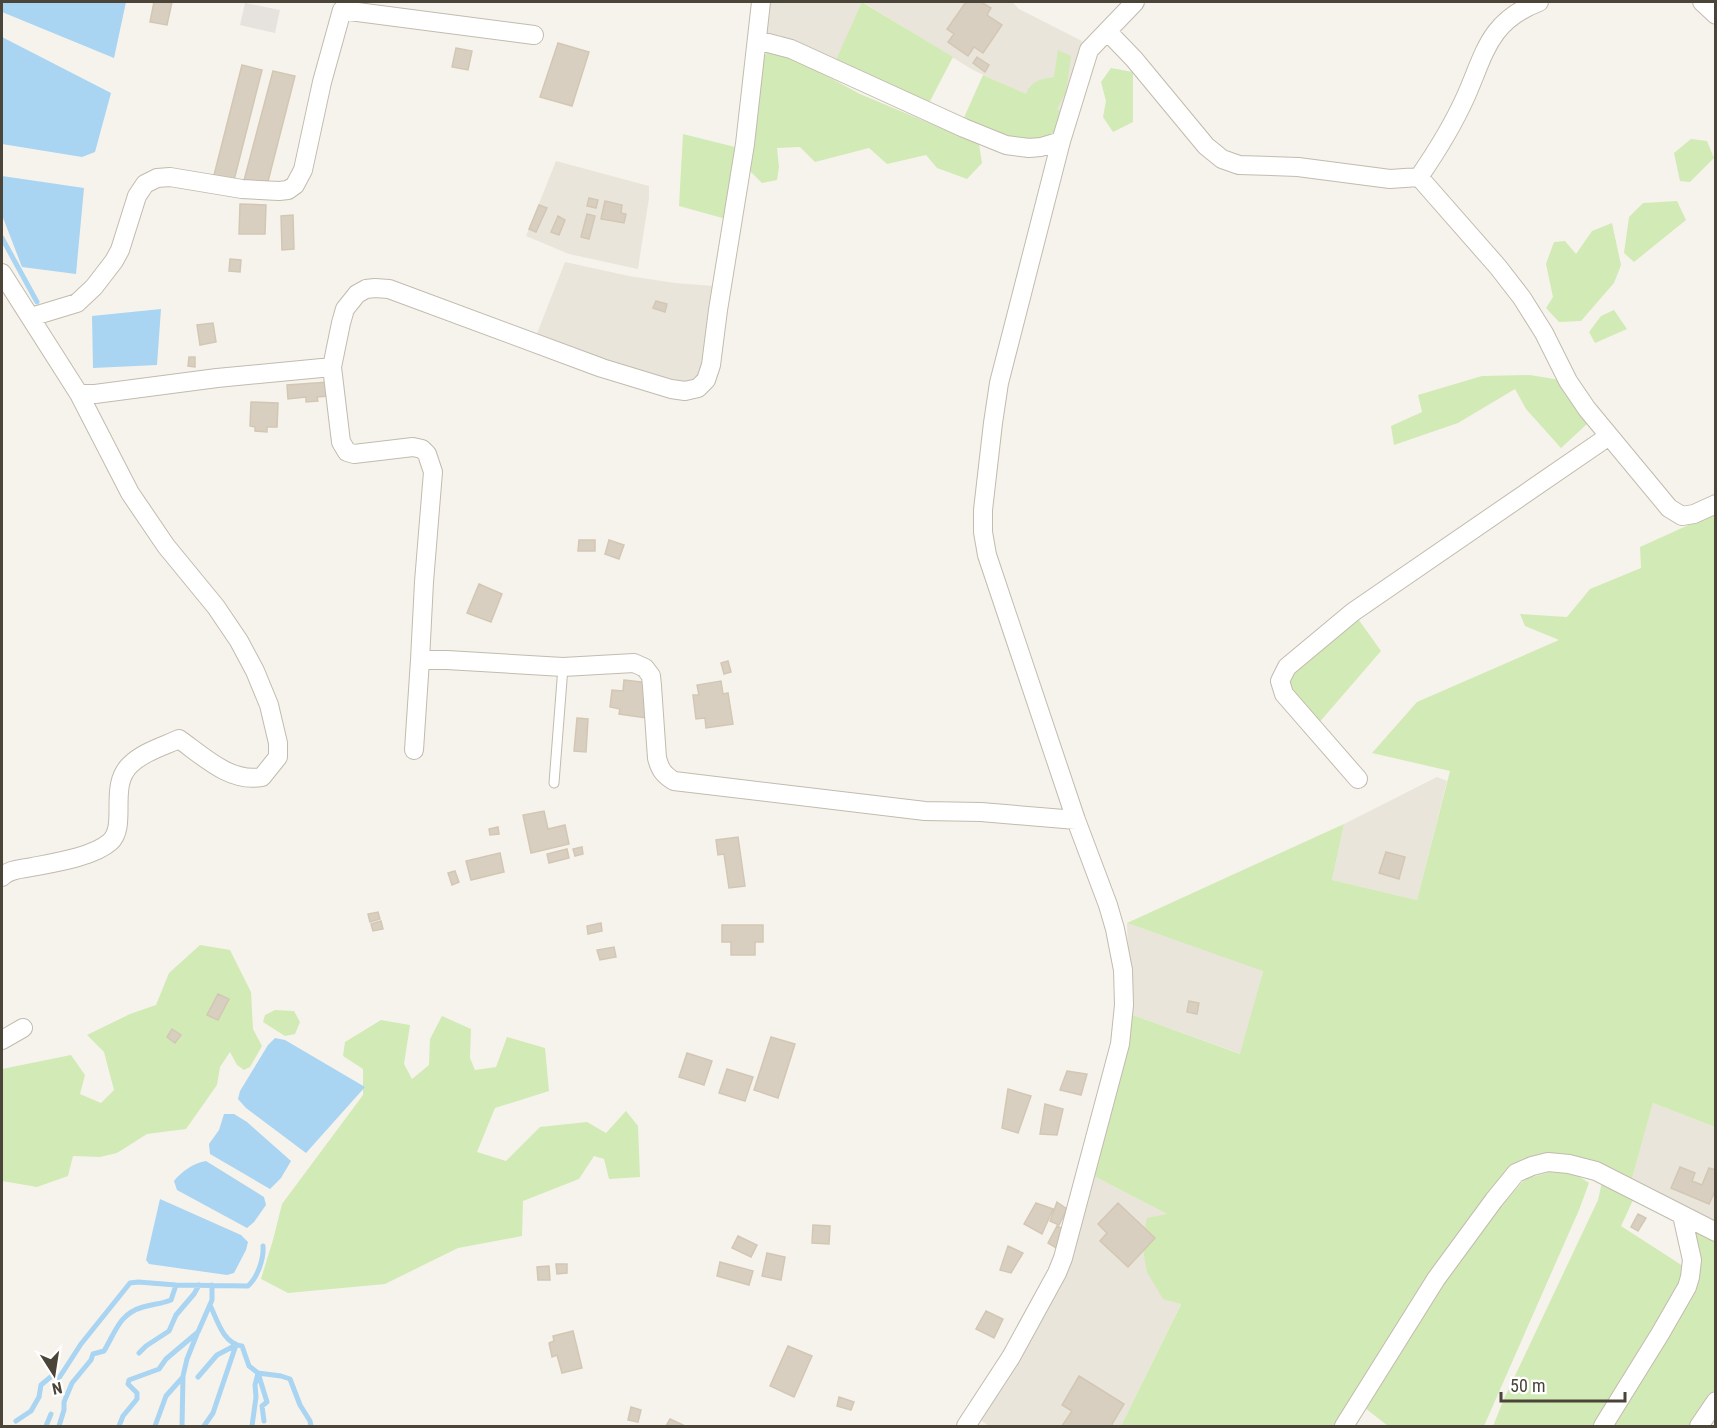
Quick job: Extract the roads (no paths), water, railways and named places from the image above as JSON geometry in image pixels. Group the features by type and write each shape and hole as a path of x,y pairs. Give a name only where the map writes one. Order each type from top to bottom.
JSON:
{"street":[{"path":"414,750 433,472 427,454 422,448 354,454 347,452 341,442 332,367 345,309 357,294 366,289 388,289 602,368 671,389 686,391 698,388 706,380 711,365 744,144 761,2"},
{"path":"966,1426 1011,1357 1057,1273 1063,1258 1120,1044 1124,1005 1123,970 1115,929 987,555 983,532 987,463 999,383 1062,141 1089,50 1135,2"},
{"path":"1419,177 1442,144 1466,96 1483,51 1502,23 1523,8 1539,2"},
{"path":"1702,2 1716,15"},
{"path":"31,317 77,303 94,287 120,250 137,196 145,184 157,178 170,177 242,189 279,191 288,190 295,185 303,170 322,82 342,10 534,35"},
{"path":"1107,31 1134,59 1206,146 1222,159 1239,165 1298,167 1390,179 1419,177"},
{"path":"757,40 791,49 964,129 1006,145 1029,148 1062,141"},
{"path":"1419,177 1498,267 1522,298 1544,333 1568,381 1587,409 1669,508 1682,516 1694,514 1716,504"},
{"path":"2,273 79,394 130,493 166,546 216,607 238,641 255,671 269,705 278,743 278,757 262,777 251,780 237,777 212,763 179,738 141,757 124,773 119,786 115,837 108,844 63,861 5,873 2,877"},
{"path":"79,394 95,394 226,376 332,367"},
{"path":"1358,780 1284,694 1280,681 1287,667 1353,612 1609,436"},
{"path":"420,660 563,667 634,663 645,668 651,676 657,759 665,776 674,781 925,811 981,812 1076,820"},
{"path":"2,1040 23,1028"},
{"path":"1344,1426 1436,1279 1515,1173 1548,1162 1569,1164 1596,1171 1716,1232"},
{"path":"1603,1426 1687,1287 1692,1260 1682,1215"},
{"path":"1699,1426 1716,1401"}],"lane":[{"path":"554,783 563,667"}],"water":[{"path":"2,2 126,2 114,58 2,12"},
{"path":"2,37 111,93 95,152 82,157 2,144"},
{"path":"2,176 84,188 76,274 22,267 2,215"},
{"path":"161,309 157,365 93,368 92,316"},
{"path":"275,1038 285,1040 365,1087 306,1153 246,1108 238,1099 240,1091 268,1045"},
{"path":"224,1114 234,1114 247,1122 291,1161 281,1178 270,1189 210,1154 209,1144 219,1130"},
{"path":"206,1161 264,1197 266,1205 247,1228 177,1190 174,1181 177,1177 193,1166"},
{"path":"160,1199 241,1235 248,1242 234,1273 227,1275 149,1264 146,1260"}],"waterway":[{"path":"2,238 37,302"},
{"path":"16,1421 31,1411 39,1397 41,1385 53,1375 59,1378 81,1344 130,1283 248,1286 260,1267 263,1246"},
{"path":"59,1426 64,1402 72,1383 91,1360 93,1354 104,1351 119,1324 128,1314 143,1307 171,1300 176,1285"},
{"path":"139,1353 169,1331 176,1315 199,1285"},
{"path":"119,1426 123,1416 137,1399 137,1393 128,1384 129,1380 159,1369 166,1359 198,1332 212,1300 212,1285"},
{"path":"210,1305 225,1336 235,1344 242,1346 249,1366 258,1373 267,1402 262,1406 264,1421"},
{"path":"182,1426 183,1376 197,1334"},
{"path":"198,1377 217,1355 236,1345"},
{"path":"204,1426 213,1413 236,1345"},
{"path":"252,1426 258,1373 290,1379 311,1426"},
{"path":"155,1426 166,1396 183,1377"},
{"path":"46,1426 51,1414"}]}
